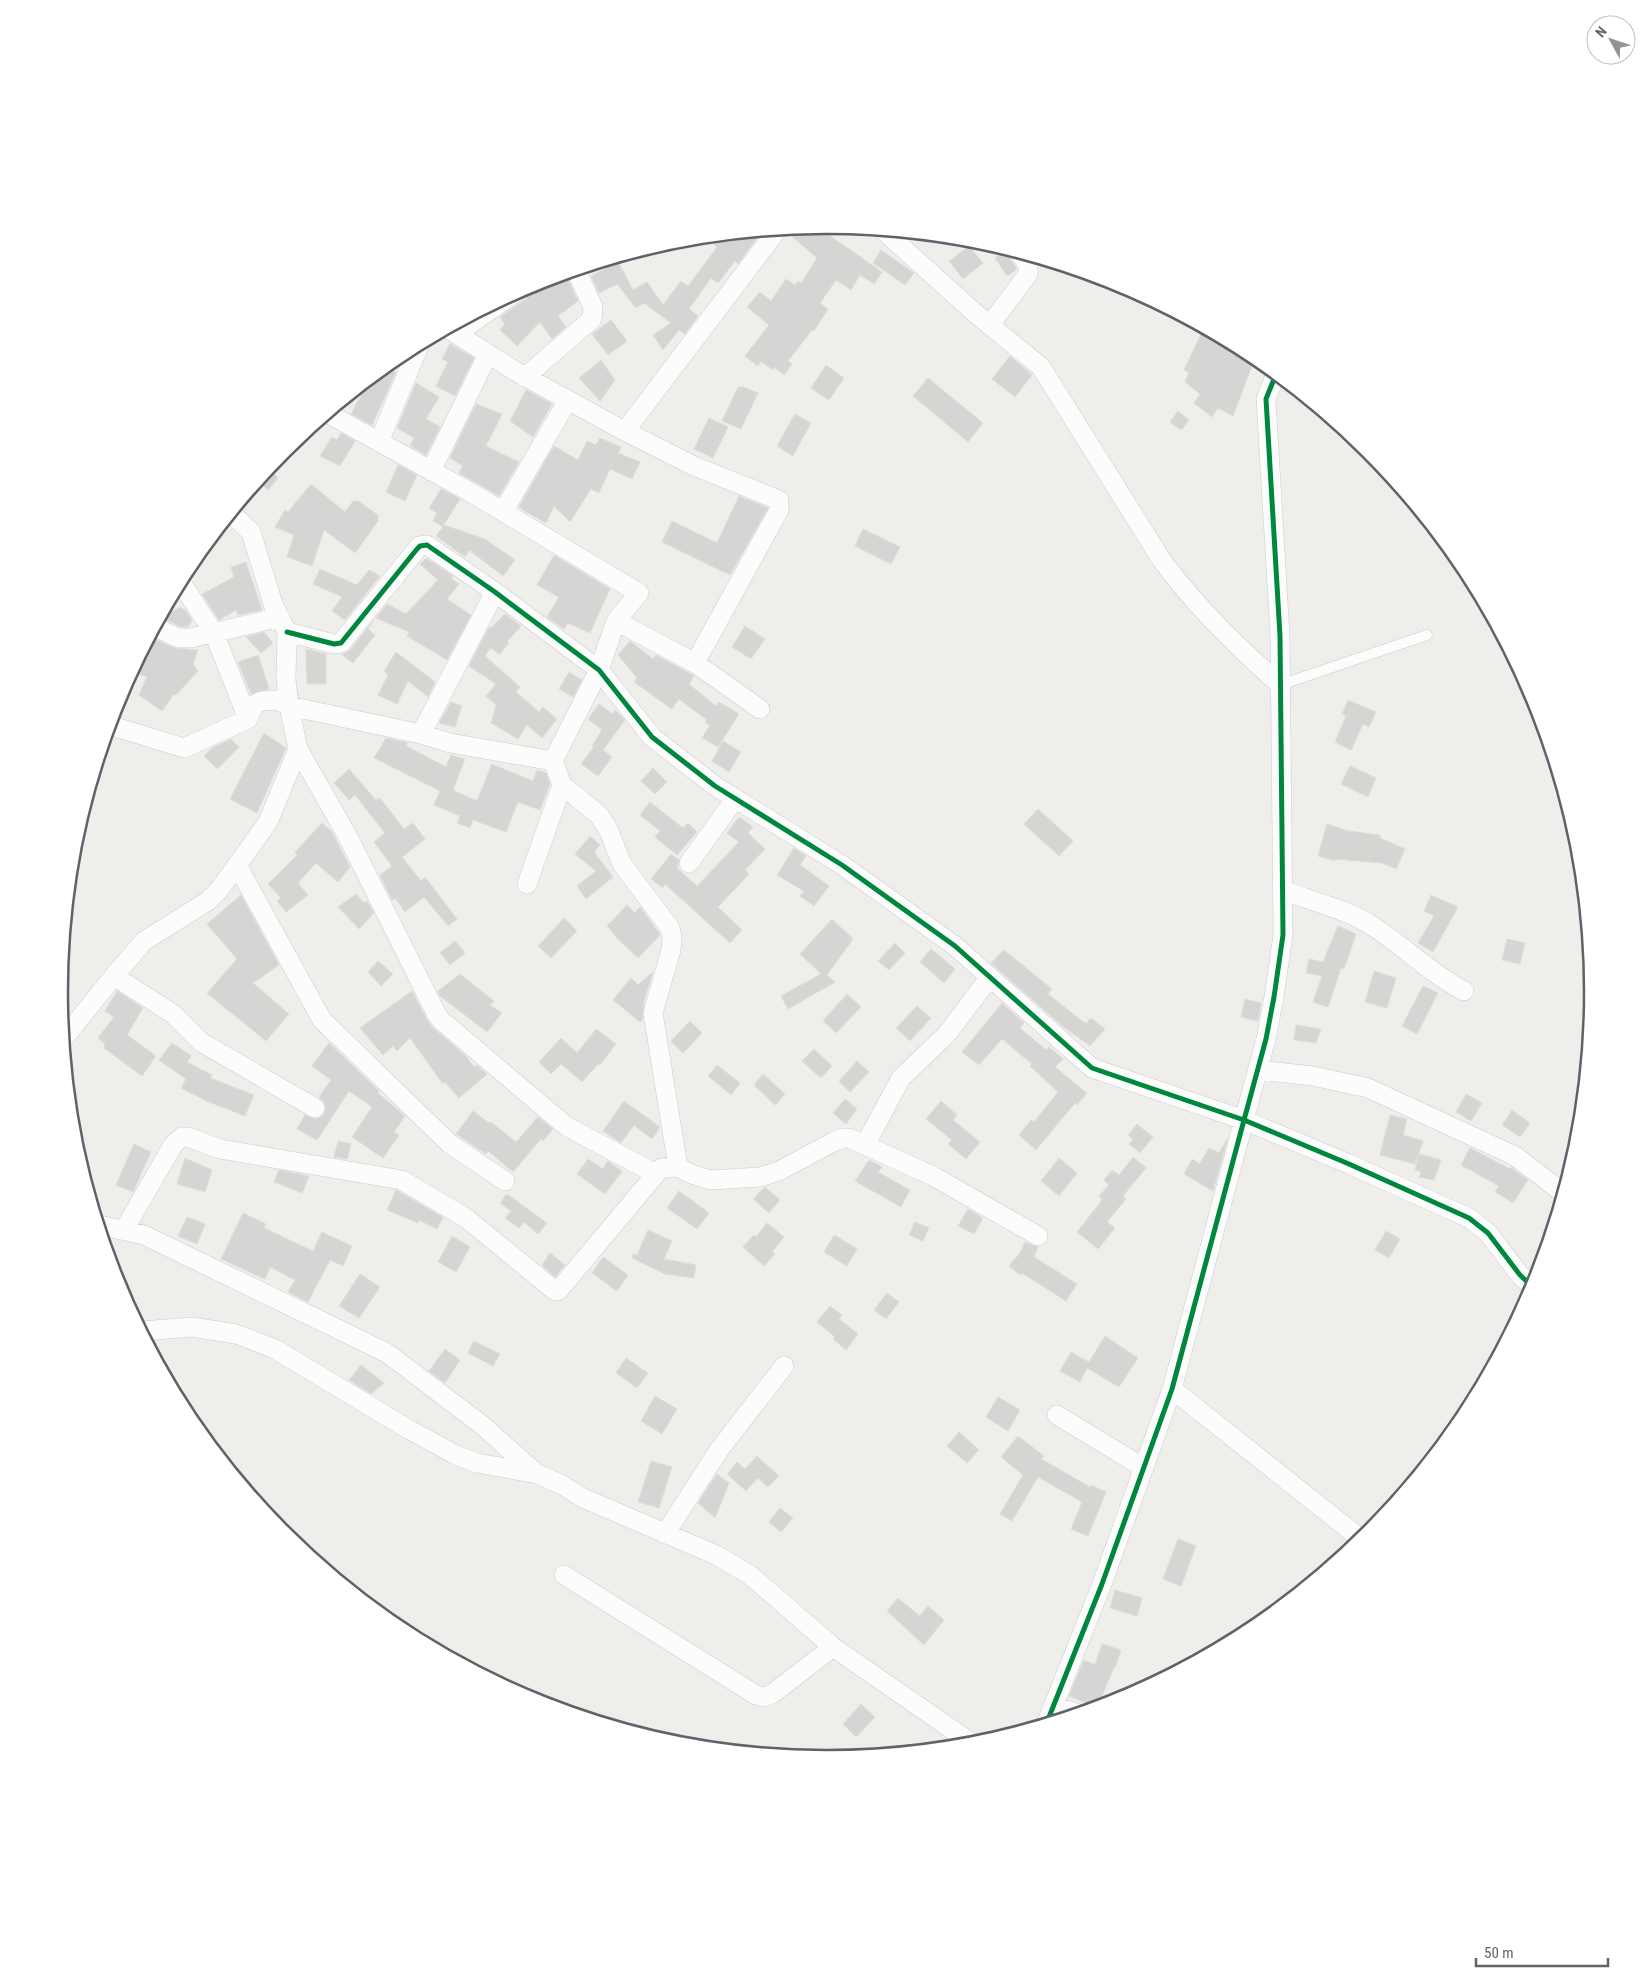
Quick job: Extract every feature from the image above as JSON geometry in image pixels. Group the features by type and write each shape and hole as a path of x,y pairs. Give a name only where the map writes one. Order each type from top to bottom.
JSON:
{"street":[{"path":"626,431 774,235"},
{"path":"891,237 975,313 1040,367 1177,581 1206,615 1280,685"},
{"path":"990,325 1028,274 1028,265 1025,260"},
{"path":"525,377 592,319 593,307 578,275"},
{"path":"453,332 525,377 626,431 694,466 779,500 779,510 695,663"},
{"path":"379,442 415,354"},
{"path":"431,471 488,354"},
{"path":"1050,1714 1102,1584 1172,1388 1258,1070 1274,997 1283,935 1280,636 1266,399 1274,380"},
{"path":"503,512 568,400"},
{"path":"333,416 503,512 639,593 616,621 600,670 553,761 562,785 599,815 608,829 622,864 670,928 672,938 670,950 652,1013 678,1166"},
{"path":"235,517 251,532 273,604 284,625 286,680 298,749 348,837 442,1022 566,1126 656,1174"},
{"path":"160,629 178,638 191,638 214,633 284,625 334,644 341,644 416,549 424,544 495,592 600,670 652,737 735,799 842,865 955,946 1092,1068 1244,1120 1349,1164 1469,1218 1488,1233 1520,1276 1526,1281"},
{"path":"184,587 214,633 248,719"},
{"path":"421,734 495,592"},
{"path":"616,621 695,663 760,709"},
{"path":"116,727 184,748 248,719 254,705 261,701 277,700 289,706 421,734 450,743 553,761"},
{"path":"69,1032 144,942 208,901 219,890 268,822 298,749"},
{"path":"527,884 562,785"},
{"path":"689,864 735,799"},
{"path":"237,866 322,1020 450,1144 504,1182"},
{"path":"1282,890 1362,919 1375,927 1434,974 1464,991"},
{"path":"114,976 173,1014 201,1042 315,1108"},
{"path":"864,1145 900,1078 947,1034 990,977"},
{"path":"1258,1070 1313,1076 1368,1088 1514,1156 1558,1189"},
{"path":"124,1230 173,1145 182,1137 188,1137 220,1149 402,1180 466,1218 554,1290 558,1291 661,1168 678,1166 691,1174 710,1180 760,1177 779,1171 843,1138 849,1138 933,1176 1038,1236"},
{"path":"105,1226 144,1235 387,1353 482,1425 538,1474"},
{"path":"148,1331 192,1327 236,1334 276,1349 456,1455 477,1463 538,1474 562,1485 583,1498 716,1555 750,1575 833,1647 962,1737"},
{"path":"665,1534 719,1450 784,1366"},
{"path":"1172,1388 1355,1533"},
{"path":"1057,1415 1144,1468"},
{"path":"564,1575 764,1698 772,1694 833,1647"}],"lane":[{"path":"1280,685 1427,635"}],"building":[{"path":"826,233 882,272 874,284 860,275 851,290 836,280 820,303 828,309 814,331 812,330 788,361 792,364 784,375 774,367 773,370 761,361 758,366 745,356 769,325 747,307 760,292 771,301 786,279 795,285 798,281 801,283 817,258 790,234"},
{"path":"758,237 738,264 735,261 718,283 711,278 689,309 698,316 685,334 679,330 663,350 653,335 671,323 644,303 636,308 617,284 599,293 591,276 606,268 605,267 618,262 633,290 647,282 663,305 681,281 688,286 717,247 712,243"},
{"path":"968,247 970,248 983,263 963,279 949,261"},
{"path":"881,250 914,273 905,285 873,263"},
{"path":"1001,254 1009,256 1017,269 1007,276 995,258"},
{"path":"568,279 578,301 558,316 566,327 552,339 540,322 517,346 500,330 505,324 500,317 526,299 529,294"},
{"path":"611,320 627,341 608,355 592,334"},
{"path":"1201,334 1252,365 1233,416 1218,408 1212,417 1194,403 1200,394 1185,382 1189,373 1184,370"},
{"path":"450,344 474,358 455,396 436,386 448,362 442,359"},
{"path":"1010,356 1032,375 1015,397 992,379"},
{"path":"601,360 615,380 600,401 579,378"},
{"path":"826,365 844,378 829,400 811,388"},
{"path":"392,370 396,372 372,425 351,414 364,390"},
{"path":"928,378 983,423 968,442 913,396"},
{"path":"416,383 439,397 426,419 440,427 426,455 410,446 414,438 397,428"},
{"path":"738,387 744,387 758,393 741,429 722,421"},
{"path":"526,390 552,404 533,437 510,421"},
{"path":"476,404 502,414 486,446 519,462 499,496 459,473 463,466 450,458"},
{"path":"1178,411 1189,420 1181,430 1170,422"},
{"path":"795,414 811,423 793,456 777,446"},
{"path":"709,418 728,427 713,458 694,449"},
{"path":"341,433 355,441 340,466 320,456 332,437 337,440"},
{"path":"600,438 621,447 618,453 640,462 632,479 610,469 599,493 591,489 570,522 554,506 546,523 519,507 554,446 578,460 587,441 596,445"},
{"path":"398,465 417,475 405,501 386,492"},
{"path":"273,473 278,478 268,490 263,485"},
{"path":"311,484 345,512 353,501 358,501 378,515 378,521 355,553 324,530 312,566 287,557 294,535 275,527 285,510 288,512"},
{"path":"441,489 460,499 443,526 485,539 515,560 503,576 469,550 465,557 436,536 443,527 433,521 437,513 429,508"},
{"path":"739,496 768,508 730,575 662,542 672,521 717,543"},
{"path":"863,529 900,547 891,564 855,546"},
{"path":"554,555 610,589 590,633 568,623 564,629 547,617 559,597 537,585"},
{"path":"426,558 453,576 451,578 459,584 447,599 471,615 447,660 407,636 409,632 376,618 387,604 406,614 438,580 420,564"},
{"path":"246,562 262,610 238,615 236,610 219,620 202,594 234,577 231,567"},
{"path":"320,569 357,585 369,570 380,576 345,620 332,611 342,597 313,584"},
{"path":"181,607 192,620 188,627 181,627 165,619 169,613"},
{"path":"505,614 521,626 507,642 509,643 500,654 490,648 485,656 520,687 516,692 539,712 543,707 557,719 542,738 527,725 518,739 491,723 496,705 486,696 496,684 469,666 489,627 491,628"},
{"path":"374,620 368,629 375,635 353,663 342,655 350,650"},
{"path":"745,626 765,639 751,659 732,647"},
{"path":"264,632 273,643 261,653 246,637"},
{"path":"155,639 174,648 198,650 193,664 198,671 176,695 174,694 162,711 139,695 147,677 138,674"},
{"path":"630,641 653,659 656,655 694,676 689,684 716,706 719,702 739,714 718,747 702,738 710,725 705,723 707,720 679,699 672,709 634,682 637,678 618,655"},
{"path":"306,649 326,654 326,684 307,684"},
{"path":"396,652 435,682 428,697 408,681 397,704 378,695 388,675 384,671"},
{"path":"258,655 269,689 251,694 238,662"},
{"path":"569,672 582,680 573,697 559,689"},
{"path":"1348,700 1376,712 1369,727 1363,724 1351,750 1335,742 1346,716 1342,714"},
{"path":"451,702 462,706 455,727 439,723"},
{"path":"599,704 613,714 615,710 625,720 603,750 612,757 598,776 581,764 594,747 592,746 602,730 588,719"},
{"path":"264,733 286,748 257,813 230,799"},
{"path":"386,738 405,742 407,743 406,746 446,767 451,755 465,759 453,790 477,801 492,764 533,781 537,770 546,773 550,784 540,810 518,802 506,832 473,820 470,828 457,823 460,816 434,805 440,791 374,758"},
{"path":"231,739 239,747 217,769 204,756 212,748"},
{"path":"723,741 741,752 729,772 712,761"},
{"path":"1350,766 1376,778 1368,797 1341,784"},
{"path":"653,768 667,782 655,794 641,781"},
{"path":"349,769 376,800 380,798 404,829 413,823 425,839 402,857 421,881 425,877 457,919 448,926 424,897 405,912 395,898 392,900 380,875 392,866 374,842 385,833 355,795 349,800 334,783"},
{"path":"650,802 683,828 688,823 697,832 677,855 655,837 660,831 640,815"},
{"path":"1038,809 1073,841 1059,856 1024,824"},
{"path":"739,817 753,827 748,833 765,849 745,870 749,874 718,907 742,930 730,943 665,884 663,888 651,879 671,854 679,860 677,868 697,886 739,842 727,833"},
{"path":"322,823 332,832 350,867 338,882 316,863 298,883 308,895 286,912 277,901 281,898 268,884 297,855 295,852"},
{"path":"1327,824 1348,831 1380,835 1380,838 1405,849 1396,869 1382,863 1335,859 1335,861 1318,856"},
{"path":"590,836 600,845 594,852 613,877 586,899 577,886 596,871 575,854"},
{"path":"794,848 806,856 800,865 829,886 814,906 800,896 804,891 777,875"},
{"path":"356,894 364,903 367,901 374,913 359,929 338,907"},
{"path":"241,895 279,965 253,983 289,1014 266,1041 207,993 237,959 207,924"},
{"path":"1431,895 1458,907 1433,952 1418,943 1434,916 1424,911"},
{"path":"627,905 635,913 640,907 660,935 638,958 607,926"},
{"path":"564,918 577,931 551,958 538,946"},
{"path":"832,919 853,939 827,975 835,982 788,1009 781,996 821,974 800,954"},
{"path":"1338,926 1356,934 1344,969 1341,968 1328,1007 1313,1002 1322,976 1306,973 1309,959 1323,962"},
{"path":"1507,939 1525,943 1520,964 1502,960"},
{"path":"455,941 465,953 450,965 440,953"},
{"path":"895,943 905,953 889,970 878,961"},
{"path":"931,949 955,969 944,983 920,962"},
{"path":"1004,950 1052,989 1048,994 1086,1024 1091,1018 1105,1029 1090,1046 1061,1025 991,963"},
{"path":"378,961 393,974 381,986 368,972"},
{"path":"1374,971 1396,978 1387,1008 1365,1002"},
{"path":"653,972 644,1001 643,1019 640,1022 613,1000 631,978 638,985"},
{"path":"460,974 494,1001 490,1005 502,1013 487,1032 440,996 438,991"},
{"path":"1423,986 1438,993 1417,1034 1402,1026"},
{"path":"117,991 143,1008 127,1035 156,1056 142,1076 104,1048 105,1044 98,1038 114,1017 105,1011"},
{"path":"412,991 433,1028 466,1056 474,1067 476,1065 487,1074 459,1098 445,1082 443,1084 410,1038 397,1051 393,1046 383,1055 360,1028"},
{"path":"847,994 861,1007 836,1033 823,1021"},
{"path":"1245,999 1261,1003 1258,1021 1241,1017"},
{"path":"1002,1003 1024,1023 1020,1028 1046,1050 1049,1047 1063,1059 1055,1067 1087,1093 1077,1105 1075,1103 1036,1150 1019,1135 1031,1120 1034,1122 1058,1092 1030,1066 1032,1064 1002,1039 979,1065 962,1052"},
{"path":"917,1006 931,1018 910,1041 896,1028"},
{"path":"690,1021 702,1033 683,1053 671,1041"},
{"path":"1296,1025 1321,1029 1316,1043 1294,1040"},
{"path":"596,1029 616,1044 600,1065 598,1064 582,1082 561,1064 551,1074 539,1062 561,1038 577,1053"},
{"path":"172,1043 191,1056 187,1062 212,1075 210,1078 254,1095 245,1116 209,1102 181,1088 186,1079 159,1060"},
{"path":"329,1043 379,1091 378,1093 405,1116 394,1132 399,1135 383,1158 352,1137 372,1107 349,1091 317,1140 297,1129 305,1115 315,1119 325,1113 325,1103 319,1097 331,1080 312,1066"},
{"path":"814,1049 832,1066 821,1078 802,1061"},
{"path":"857,1061 869,1072 850,1092 839,1081"},
{"path":"717,1065 740,1083 731,1095 708,1076"},
{"path":"763,1074 785,1094 775,1105 754,1085"},
{"path":"1466,1094 1482,1103 1471,1121 1456,1112"},
{"path":"845,1099 857,1109 846,1124 833,1113"},
{"path":"624,1101 660,1127 652,1139 634,1125 621,1143 603,1131"},
{"path":"941,1101 957,1115 953,1120 980,1142 966,1159 948,1144 952,1140 926,1119"},
{"path":"1512,1110 1530,1123 1520,1137 1502,1125"},
{"path":"473,1111 489,1123 491,1122 516,1142 538,1117 553,1129 543,1141 541,1139 513,1172 488,1151 486,1154 456,1134"},
{"path":"1390,1115 1407,1119 1403,1135 1423,1141 1415,1164 1380,1155"},
{"path":"1137,1124 1153,1137 1140,1153 1129,1144 1133,1139 1128,1135"},
{"path":"1228,1138 1213,1191 1184,1174 1192,1159 1200,1164 1209,1148 1219,1153"},
{"path":"338,1141 351,1144 347,1159 334,1157"},
{"path":"134,1144 151,1152 133,1192 116,1185"},
{"path":"1470,1148 1510,1169 1511,1167 1528,1180 1513,1203 1495,1192 1499,1186 1461,1165"},
{"path":"1419,1154 1441,1160 1434,1180 1419,1177 1421,1172 1415,1170"},
{"path":"1133,1157 1146,1168 1123,1196 1126,1199 1107,1222 1115,1228 1098,1249 1077,1232 1102,1199 1099,1196 1109,1185 1104,1180 1112,1170 1119,1175"},
{"path":"185,1158 212,1170 205,1192 177,1184"},
{"path":"1059,1158 1077,1173 1059,1196 1041,1181"},
{"path":"588,1159 603,1169 608,1161 622,1171 605,1194 577,1174"},
{"path":"869,1160 882,1167 878,1172 910,1190 901,1207 855,1181"},
{"path":"279,1170 309,1176 302,1193 274,1182"},
{"path":"765,1187 780,1200 769,1213 753,1199"},
{"path":"396,1190 443,1217 437,1229 419,1220 418,1223 387,1210"},
{"path":"679,1191 709,1213 697,1229 667,1208"},
{"path":"507,1194 547,1223 538,1234 524,1222 519,1228 505,1218 511,1211 500,1203"},
{"path":"968,1209 983,1218 974,1234 958,1226"},
{"path":"243,1213 266,1224 264,1228 313,1251 322,1232 352,1246 343,1266 330,1260 308,1302 288,1292 295,1280 270,1267 265,1279 221,1259"},
{"path":"187,1217 205,1224 197,1244 178,1236"},
{"path":"915,1222 929,1228 923,1241 909,1235"},
{"path":"767,1223 784,1237 772,1252 775,1254 764,1266 743,1247 754,1235 756,1237"},
{"path":"648,1230 672,1241 664,1259 696,1265 694,1278 665,1274 632,1258 633,1254 637,1255"},
{"path":"1386,1231 1400,1239 1389,1258 1375,1250"},
{"path":"834,1235 857,1249 847,1266 824,1252"},
{"path":"452,1236 470,1247 456,1272 438,1262"},
{"path":"1025,1242 1038,1247 1034,1257 1077,1284 1066,1301 1022,1273 1020,1275 1009,1266 1020,1253"},
{"path":"550,1253 565,1265 555,1277 542,1265"},
{"path":"603,1257 628,1275 617,1291 592,1273"},
{"path":"360,1274 380,1287 359,1318 339,1306"},
{"path":"887,1293 899,1302 886,1319 874,1310"},
{"path":"830,1306 842,1315 839,1319 858,1334 846,1350 833,1339 835,1337 817,1322"},
{"path":"1105,1336 1138,1358 1119,1387 1087,1368 1080,1382 1060,1371 1071,1352 1089,1362"},
{"path":"474,1341 500,1354 493,1366 468,1353"},
{"path":"445,1349 460,1360 445,1383 429,1371"},
{"path":"626,1358 648,1373 637,1388 616,1373"},
{"path":"361,1365 384,1383 371,1394 349,1380"},
{"path":"655,1396 677,1409 662,1434 641,1421"},
{"path":"998,1397 1020,1410 1008,1431 986,1417"},
{"path":"959,1432 979,1450 967,1463 947,1446"},
{"path":"1018,1436 1044,1456 1041,1459 1090,1487 1091,1485 1106,1492 1088,1536 1071,1529 1082,1502 1038,1477 1012,1521 1000,1514 1023,1475 1001,1457"},
{"path":"757,1456 779,1476 768,1487 758,1478 746,1491 727,1474 737,1462 745,1469"},
{"path":"651,1461 672,1467 659,1508 638,1502"},
{"path":"717,1474 729,1483 715,1518 698,1503"},
{"path":"780,1508 793,1518 781,1532 769,1522"},
{"path":"1178,1539 1196,1546 1181,1586 1163,1579"},
{"path":"1115,1590 1142,1598 1137,1616 1110,1608"},
{"path":"898,1598 920,1616 928,1606 944,1620 924,1645 887,1611"},
{"path":"1102,1644 1121,1650 1102,1697 1086,1703 1069,1696 1084,1660 1095,1665"},
{"path":"861,1704 875,1717 856,1737 843,1724"}],"cycle path":[{"path":"1274,380 1266,399 1280,636 1283,935 1266,1039 1244,1120 1349,1164 1469,1218 1488,1233 1526,1281"},
{"path":"287,632 334,644 341,643 417,549 420,546 427,545 495,592 599,670 652,737 715,786 842,865 955,946 1092,1068 1244,1120 1172,1389 1102,1584 1050,1715"}]}
